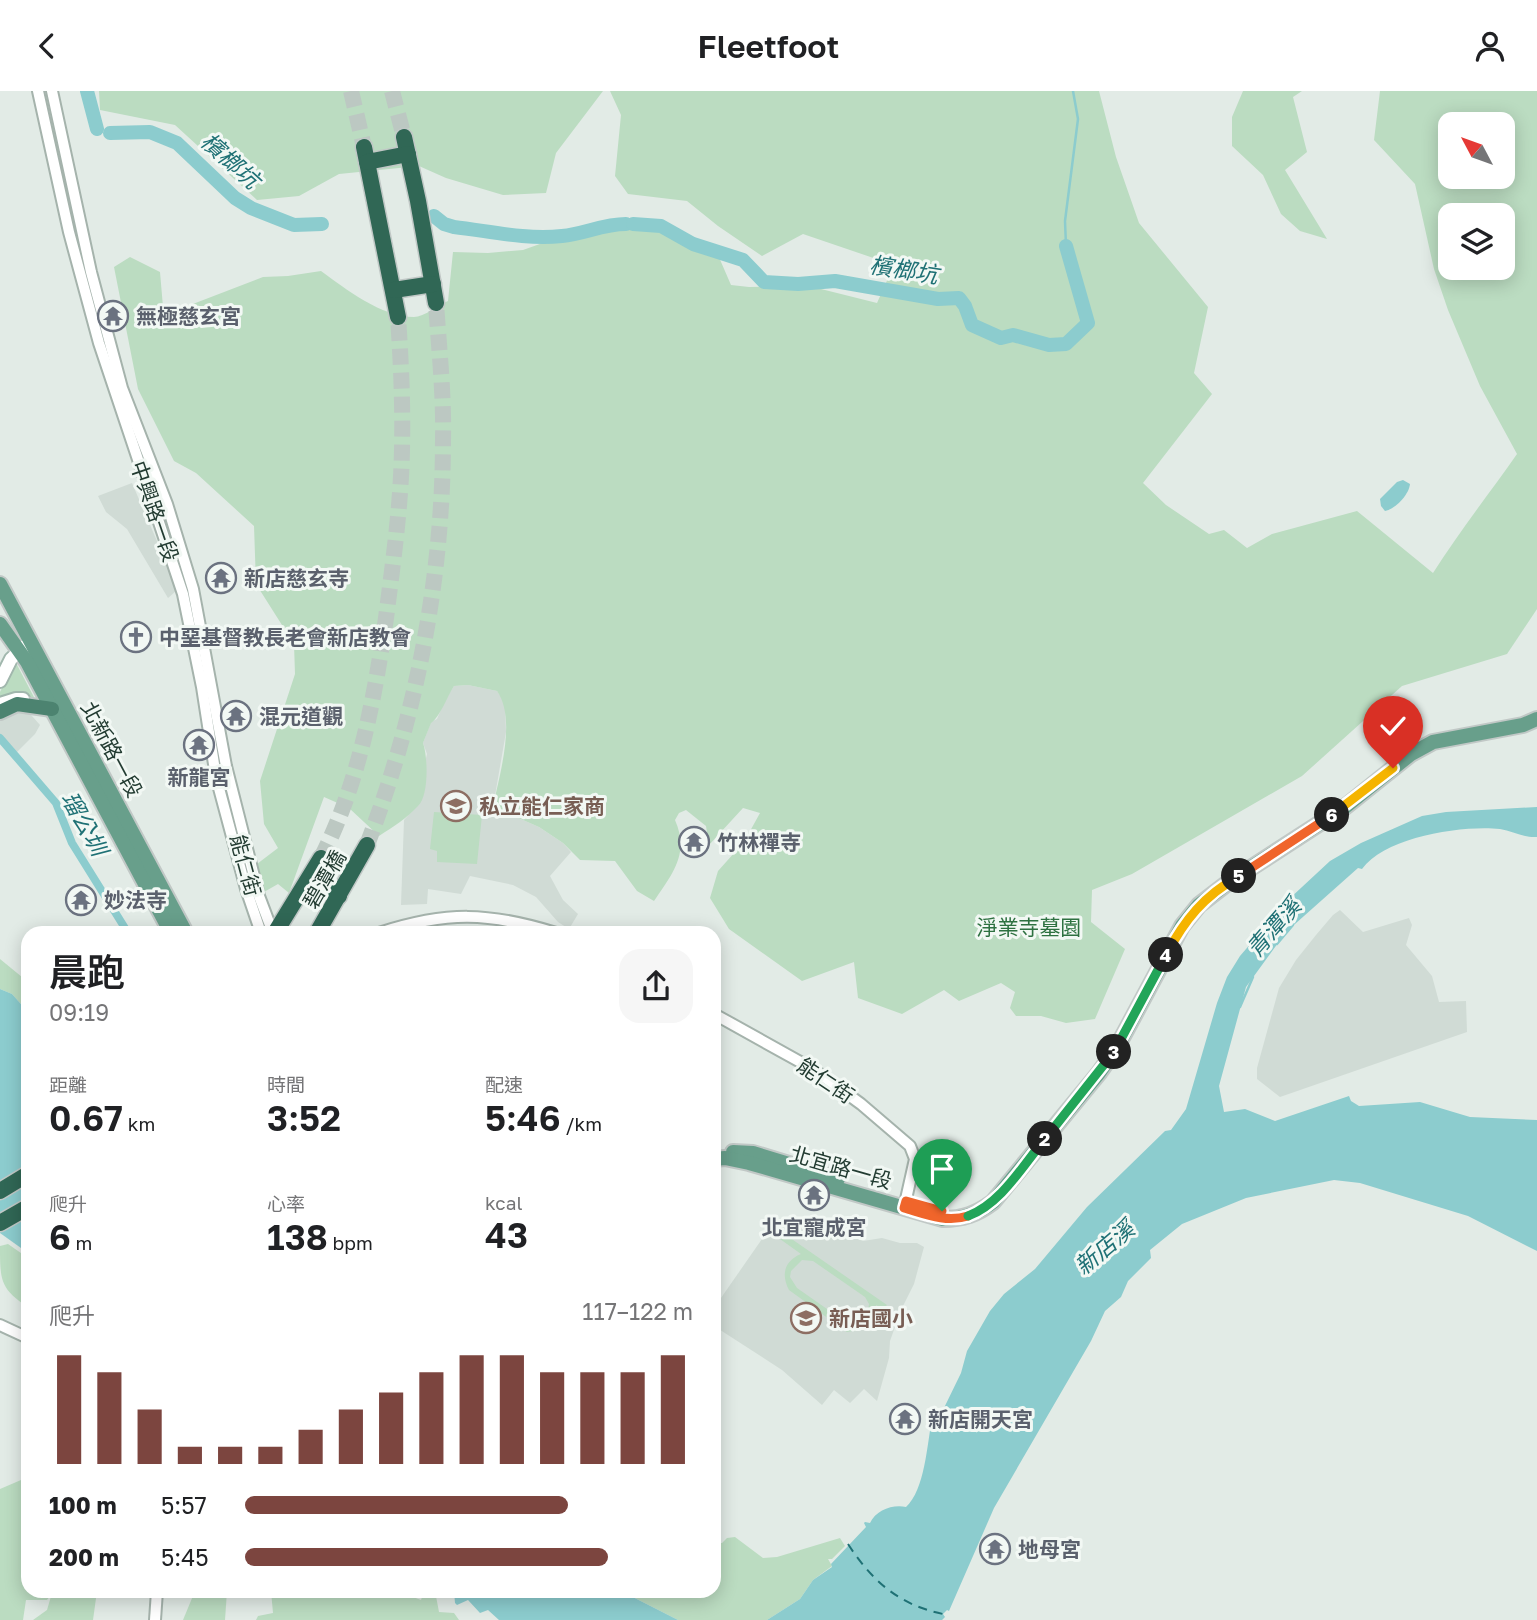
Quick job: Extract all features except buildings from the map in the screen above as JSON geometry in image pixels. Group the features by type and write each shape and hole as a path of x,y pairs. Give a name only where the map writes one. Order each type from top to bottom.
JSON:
{"highway":[{"path":"404,137 436,303"},
{"path":"398,317 366,155 408,154"},
{"path":"394,290 433,284"},
{"path":"0,712 17,704 52,709"},
{"name":"碧潭橋","path":"321,926 367,845"},
{"name":"碧潭橋","path":"279,926 321,858"},
{"path":"309,879 340,896"},
{"path":"0,1191 21,1178"},
{"path":"0,1223 21,1211"}],"main road":[{"name":"北新路一段","path":"0,585 52,709 168,926"},
{"name":"北新路一段","path":"0,624 22,640 182,926"},
{"path":"0,662 22,640"},
{"path":"0,681 22,640"},
{"path":"0,704 25,699 52,709"},
{"name":"北宜路一段","path":"721,1160 749,1163 905,1204 951,1211 973,1206 982,1200 1107,1047 1176,922 1203,892 1331,806 1412,743 1427,735 1522,715 1537,718"},
{"name":"北宜路一段","path":"721,1151 753,1153 905,1204"}],"street":[{"name":"中興路一段","path":"38,91 90,313 183,594 246,889 259,926"},
{"name":"中興路一段","path":"52,91 91,272 122,388 167,504 193,589 221,767 259,896 271,926"},
{"name":"能仁街","path":"221,767 255,902 264,926"},
{"path":"400,926 436,917 465,915 532,926"},
{"name":"能仁街","path":"721,1018 813,1069 910,1146 915,1159 905,1204"},
{"path":"0,1323 21,1333"},
{"path":"155,1620 157,1598"}],"shaded area":[{"path":"132,483 176,591 168,598 127,529 106,512 98,496"},
{"name":"私立能仁家商","path":"468,685 497,691 505,702 506,732 493,807 539,827 563,843 571,852 550,876 563,900 578,914 571,926 558,922 536,897 513,885 470,876 461,894 428,889 427,904 401,905 404,820 413,810 427,754 423,743 431,722 437,719 454,686"},
{"path":"24,707 40,725 16,753 0,735 0,716"},
{"path":"1340,910 1363,932 1409,918 1412,925 1406,945 1432,976 1439,1002 1466,1001 1467,1032 1280,1097 1257,1079 1257,1068 1279,988 1296,960"},
{"name":"新店國小","path":"801,1218 863,1241 882,1238 900,1243 917,1243 924,1247 914,1284 890,1341 889,1358 877,1401 864,1389 850,1403 834,1390 822,1405 782,1370 721,1331 721,1298 762,1239 786,1221"}],"green space":[{"path":"99,91 603,91 556,153 546,193 503,195 446,178 419,166 339,174 299,196 257,200 175,125 100,110"},
{"name":"淨業寺墓園","path":"610,91 1099,91 1116,157 1139,223 1208,307 1194,373 1212,394 1143,483 1166,505 1209,534 1224,530 1247,548 1272,534 1357,511 1433,573 1517,454 1480,386 1448,310 1434,269 1415,184 1374,140 1380,91 1537,91 1537,609 1507,654 1402,686 1302,776 1132,874 1092,890 1091,922 1125,949 1095,1019 1066,1023 1041,1016 1016,1016 1010,1008 1015,992 1001,983 959,1001 944,990 902,1014 858,998 854,962 802,981 729,929 710,898 718,871 744,842 760,813 743,808 709,845 706,826 686,810 679,813 675,820 681,843 680,853 673,872 654,901 637,891 615,861 580,860 563,843 539,827 493,807 505,748 506,717 497,691 468,685 454,686 431,723 423,743 427,766 426,785 422,801 414,810 379,836 349,808 324,797 289,893 278,884 264,892 257,864 278,848 264,824 260,781 295,674 294,644 256,584 254,526 196,473 174,461 138,389 114,267 130,257 160,272 163,307 172,312 263,277 321,271 377,307 402,316 414,317 448,301 453,252 523,250 565,235 644,219 718,255 731,285 809,286 877,303 894,265 803,234 762,256 687,201 628,194 615,176 621,115"},
{"path":"1243,91 1302,91 1293,97 1307,152 1285,170 1327,239 1300,231 1281,214 1263,175 1232,146 1232,117"},
{"path":"15,661 36,701 27,698 0,701 0,692"},
{"path":"434,812 482,815 477,864 437,862 437,851 430,849"},
{"path":"0,959 21,976 21,1004 12,994 0,989"},
{"path":"783,1233 887,1305 883,1309 876,1305 876,1317 869,1325 847,1332 789,1290 785,1279 786,1269 791,1260 801,1254 780,1239","holes":["802,1260 813,1261 865,1297 869,1304 867,1317 854,1324 847,1323 797,1288 790,1277 791,1271"]},
{"path":"8,1244 21,1253 21,1302 12,1295 4,1283 0,1267 0,1246"},
{"path":"21,1480 21,1598 48,1598 26,1600 23,1620 0,1620 0,1489"},
{"path":"735,1537 763,1558 777,1557 840,1538 845,1546 832,1559 828,1559 832,1566 813,1580 800,1599 767,1620 678,1620 635,1598 721,1598 721,1543 727,1538"},
{"path":"51,1598 96,1598 93,1620 33,1620 47,1610"},
{"path":"192,1598 227,1598 225,1620 183,1620"},
{"path":"272,1598 436,1598 439,1612 454,1613 459,1620 256,1620 258,1616 273,1613"}],"water":[{"path":"1403,480 1410,484 1407,493 1397,504 1385,511 1380,499 1397,482"},
{"name":"新店溪","path":"1537,807 1537,837 1500,829 1446,831 1406,841 1373,858 1362,869 1358,868 1286,932 1246,987 1219,1086 1224,1112 1245,1109 1275,1121 1349,1096 1351,1101 1359,1106 1420,1102 1470,1117 1537,1120 1537,1251 1468,1216 1360,1183 1334,1180 1246,1198 1182,1224 1150,1250 1151,1258 1128,1281 1121,1297 1105,1311 1091,1341 994,1508 949,1611 943,1614 945,1617 942,1620 767,1620 800,1599 813,1580 832,1567 831,1564 866,1527 865,1522 870,1523 885,1509 906,1507 912,1499 921,1478 935,1411 943,1410 961,1373 967,1351 990,1311 1004,1294 1035,1269 1087,1207 1165,1131 1171,1130 1186,1109 1227,977 1240,956 1288,900 1330,861 1361,843 1422,816 1446,812"},
{"path":"0,989 12,994 21,1004 21,1248 0,1233"},
{"path":"455,1598 635,1598 678,1620 499,1620 488,1610 480,1613 468,1600 457,1605"}],"waterway":[{"name":"檳榔坑","path":"87,91 97,129"},
{"name":"檳榔坑","path":"1066,246 1065,221 1078,119 1073,91"},
{"name":"檳榔坑","path":"110,133 150,132 177,143 235,198 251,208 294,225 322,224"},
{"name":"檳榔坑","path":"434,216 444,224 454,227 535,237 570,235 626,224"},
{"name":"檳榔坑","path":"633,224 661,226 693,244 743,260 764,282 798,284 835,281 938,299 959,298 972,325 1001,338 1013,335 1049,345 1066,344 1088,323 1066,246"},
{"name":"瑠公圳","path":"0,738 56,803 72,843 124,926"},
{"name":"青潭溪","path":"1277,944 1293,925"},
{"name":"青潭溪","path":"1240,1007 1253,977"}],"ferry route":[{"path":"848,1544 877,1580 900,1598 943,1614"}],"tunnel":[{"path":"351,91 364,147"},
{"path":"392,91 404,137"},
{"path":"367,845 400,747 413,697 432,595 442,492 443,440 436,303"},
{"path":"321,858 346,801 355,771 376,680 386,618 401,470 402,399 398,317"}],"place":[{"name":"無極慈玄宮","path":"113,316"},
{"name":"新店慈玄寺","path":"221,578"},
{"name":"中堊基督教長老會新店教會","path":"136,637"},
{"name":"混元道觀","path":"236,716"},
{"name":"新龍宮","path":"199,745"},
{"name":"私立能仁家商","path":"456,806"},
{"name":"竹林禪寺","path":"694,842"},
{"name":"妙法寺","path":"81,900"},
{"name":"北宜寵成宮","path":"814,1195"},
{"name":"新店國小","path":"806,1318"},
{"name":"新店開天宮","path":"905,1419"},
{"name":"地母宮","path":"995,1549"}],"route":[{"path":"942,1211 906,1201 904,1208 943,1219 960,1219 979,1212 993,1202 1116,1049 1182,926 1199,905 1229,882 1345,807 1393,768"}]}
